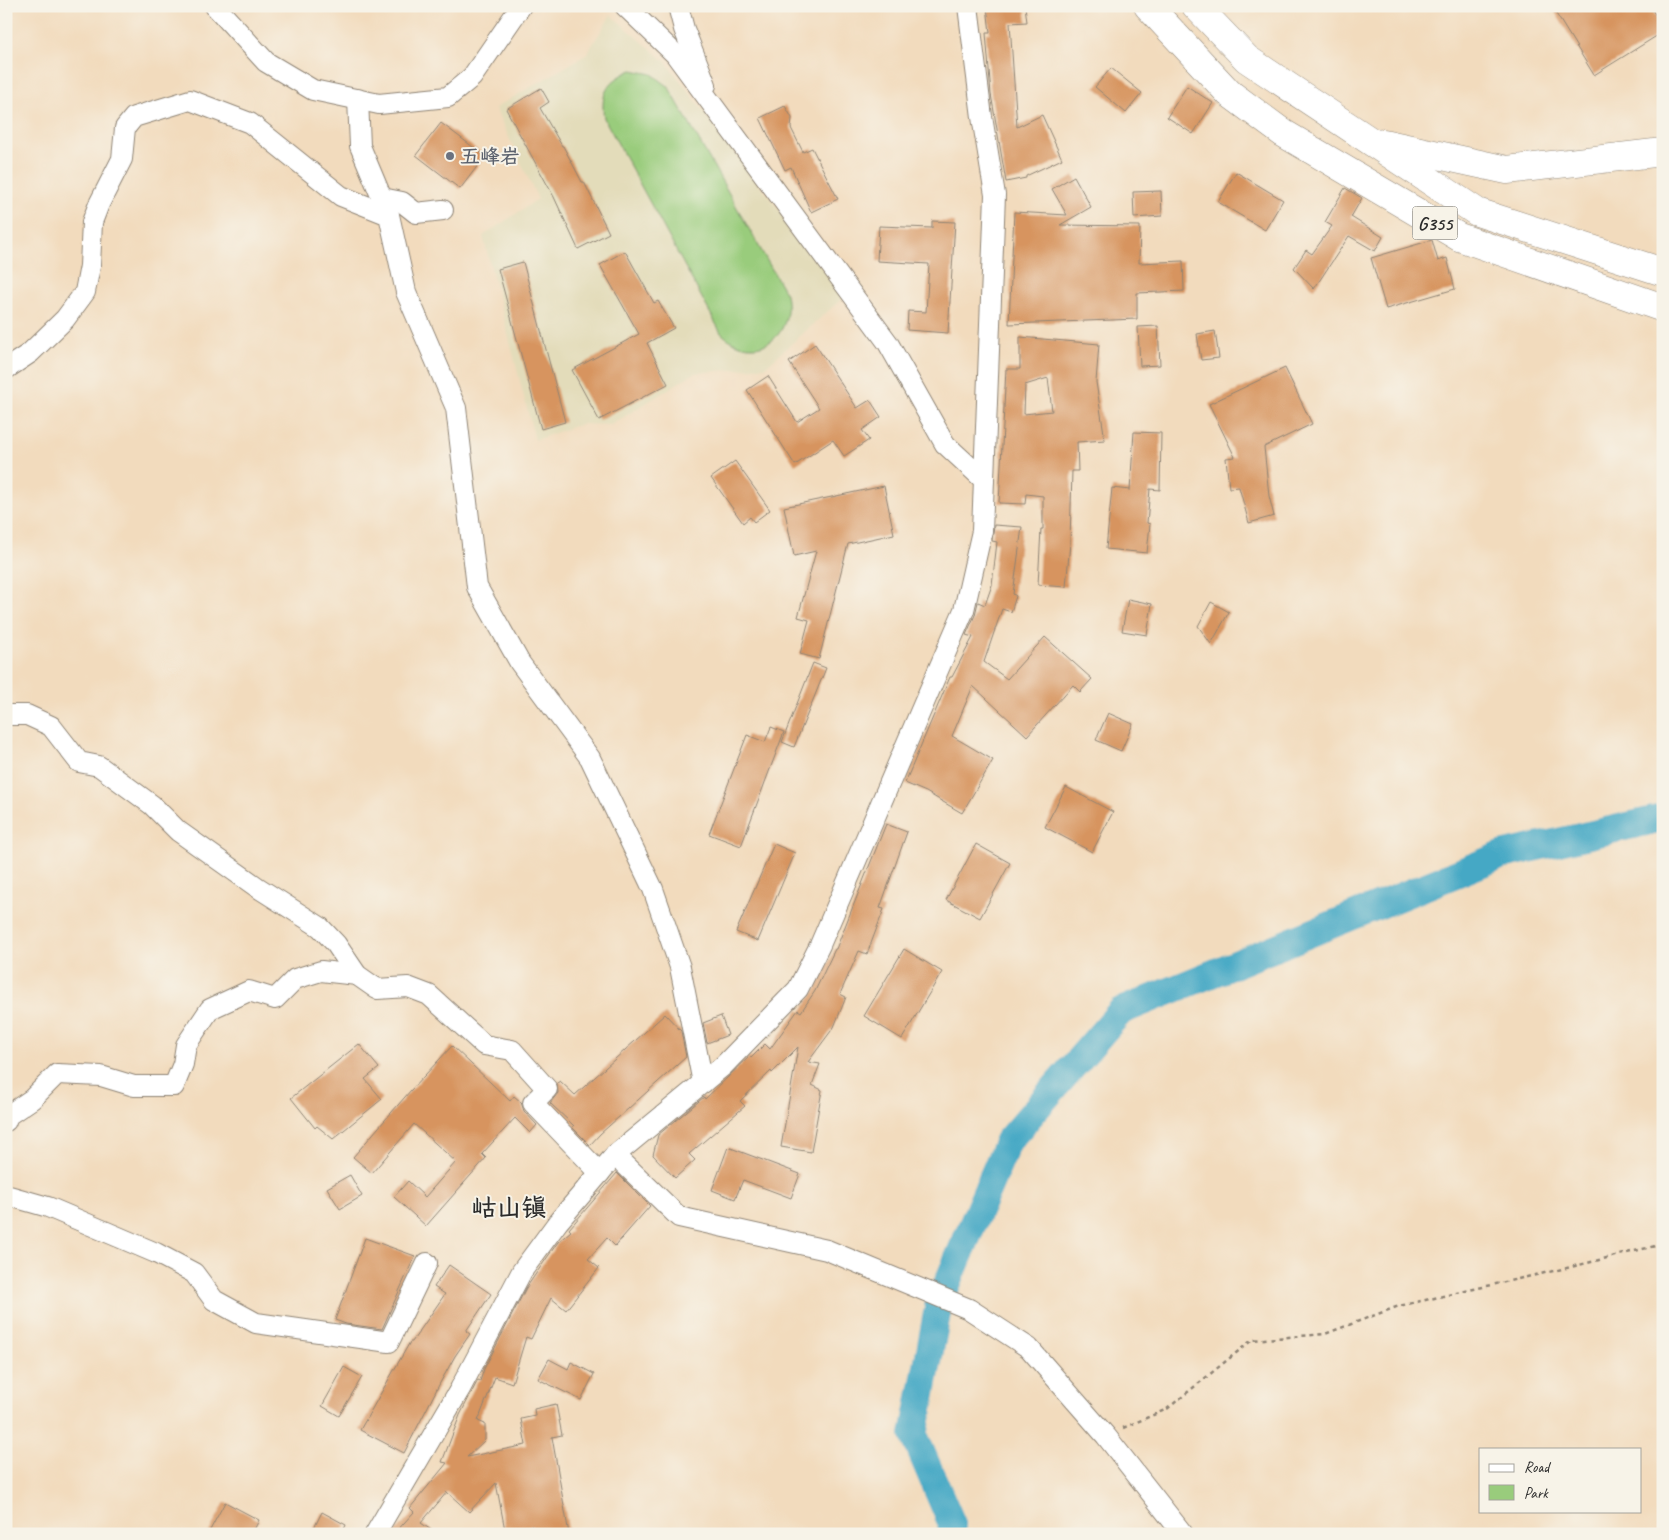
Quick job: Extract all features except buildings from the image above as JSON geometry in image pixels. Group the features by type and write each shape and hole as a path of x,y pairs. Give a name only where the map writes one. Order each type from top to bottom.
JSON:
{"highway":[{"name":"G355","path":"1148,6 1229,93 1283,133 1450,232 1459,237 1663,308"},
{"name":"G355","path":"1196,6 1247,58 1477,212 1663,272"},
{"path":"1368,140 1507,170 1663,152"}],"street":[{"path":"215,6 266,62 313,90 379,104 448,98 472,76 521,6"},
{"path":"625,6 675,54 888,343 945,444 984,480"},
{"path":"678,6 684,29 717,113"},
{"path":"375,1534 460,1389 522,1271 558,1222 615,1155 723,1066 798,989 820,945 964,610 982,530 996,195 982,117 968,6"},
{"path":"358,99 360,146 385,206 406,292 456,408 477,587 520,663 590,758 653,889 680,967 703,1083"},
{"path":"6,368 30,353 64,319 85,292 90,266 92,222 98,204 122,159 125,128 134,117 190,100 250,123 341,196 385,206 402,202 416,213 442,210"},
{"path":"6,715 27,716 51,726 79,762 99,766 152,805 178,832 257,887 320,927 336,944 357,975 377,989 408,987 429,995 484,1045 512,1050 547,1088 533,1103 600,1173"},
{"path":"7,1117 32,1099 57,1074 101,1076 134,1086 174,1086 183,1064 186,1045 210,1009 249,991 275,999 295,979 321,971 357,975"},
{"path":"615,1155 679,1217 827,1250 969,1309 1029,1348 1106,1436 1183,1534"},
{"path":"6,1194 48,1207 156,1253 194,1273 214,1300 256,1323 389,1342 427,1263"}],"path":[{"path":"1106,1436 1167,1409 1252,1340 1325,1334 1399,1306 1663,1244"}],"shaded area":[{"path":"611,15 666,62 845,296 765,367 694,373 611,425 581,424 535,440 483,236 538,199 495,108 586,55"}],"green space":[{"path":"632,70 652,74 668,86 786,294 787,310 784,323 778,334 770,342 759,346 747,347 734,342 721,333 604,118 603,101 607,88 617,78"}],"waterway":[{"path":"951,1534 952,1524 914,1435 939,1303 1008,1141 1121,1011 1502,855 1663,818"}],"place":[{"name":"五峰岩","path":"450,156"}],"district":[{"name":"岵山镇","path":"509,1207"}]}
